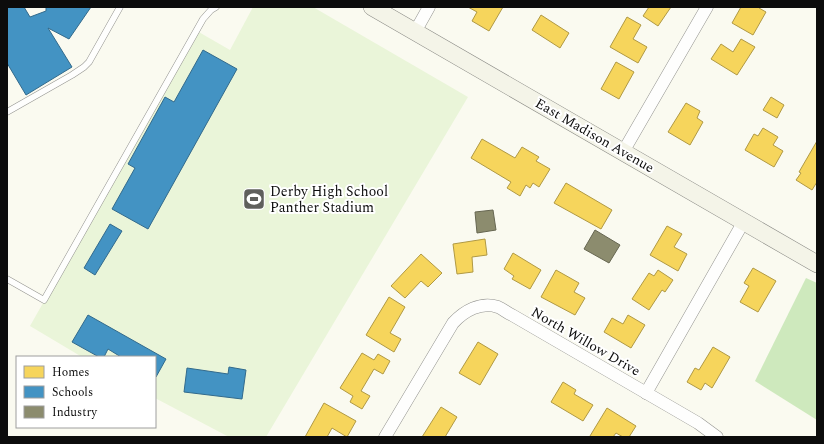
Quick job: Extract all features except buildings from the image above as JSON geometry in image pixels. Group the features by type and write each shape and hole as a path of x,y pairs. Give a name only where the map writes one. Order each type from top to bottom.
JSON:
{"main road":[{"name":"East Madison Avenue","path":"372,7 817,264"}],"street":[{"path":"415,32 429,7"},
{"path":"624,152 707,7"},
{"name":"North Willow Drive","path":"385,437 453,323 464,312 477,307 498,307 646,393 744,221"},
{"path":"646,393 698,423 717,437"}],"lane":[{"path":"7,112 84,67 92,58 120,7"},
{"path":"7,278 44,300 203,19 216,7"}],"green space":[{"name":"Derby High School Panther Stadium","path":"253,7 313,7 468,97 266,437 229,437 156,399 156,356 80,356 30,326 197,31 230,50"},
{"path":"806,278 817,283 817,420 755,381"}],"place":[{"name":"Derby High School Panther Stadium","path":"254,199"}]}
